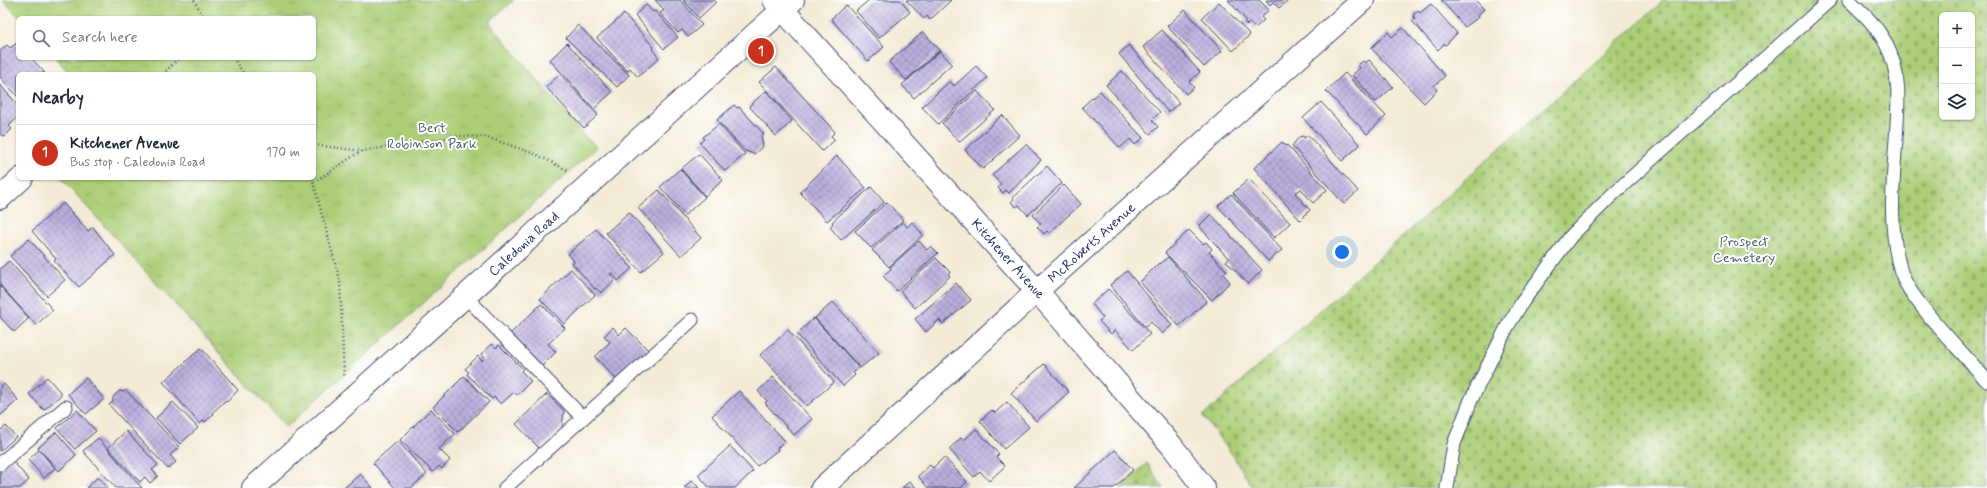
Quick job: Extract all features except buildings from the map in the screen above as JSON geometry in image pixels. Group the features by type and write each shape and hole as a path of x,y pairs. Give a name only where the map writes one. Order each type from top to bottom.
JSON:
{"street":[{"name":"McRoberts Avenue","path":"822,488 1037,291 1363,0"},
{"name":"Kitchener Avenue","path":"783,3 1172,446 1204,488"},
{"name":"Caledonia Road","path":"254,488 466,297 783,3"},
{"path":"0,198 20,180"}],"lane":[{"path":"1447,488 1454,444 1471,400 1507,327 1523,301 1572,236 1619,188 1830,0"},
{"path":"1849,0 1878,30 1887,45 1894,62 1898,84 1893,208 1894,230 1901,271 1911,293 1942,333 1987,380"},
{"path":"466,297 584,418"},
{"path":"504,488 692,320"},
{"path":"0,464 66,407"}],"path":[{"path":"194,0 203,16"},
{"path":"165,72 177,60"},
{"path":"234,60 243,72"},
{"path":"316,145 362,151 452,137 486,137 535,154 572,173"},
{"path":"345,406 340,281 314,182 362,151"}],"green space":[{"name":"Bert Robinson Park","path":"3,0 514,0 489,22 585,137 597,147 286,427 63,180 316,180 316,72 68,72 58,60 316,60 316,16 18,16"},
{"name":"Prospect Cemetery","path":"1664,0 1987,0 1987,488 1253,488 1233,456 1203,416"},
{"path":"1147,463 1163,488 1120,488"}],"place":[{"name":"Kitchener Avenue","path":"761,51"}]}
